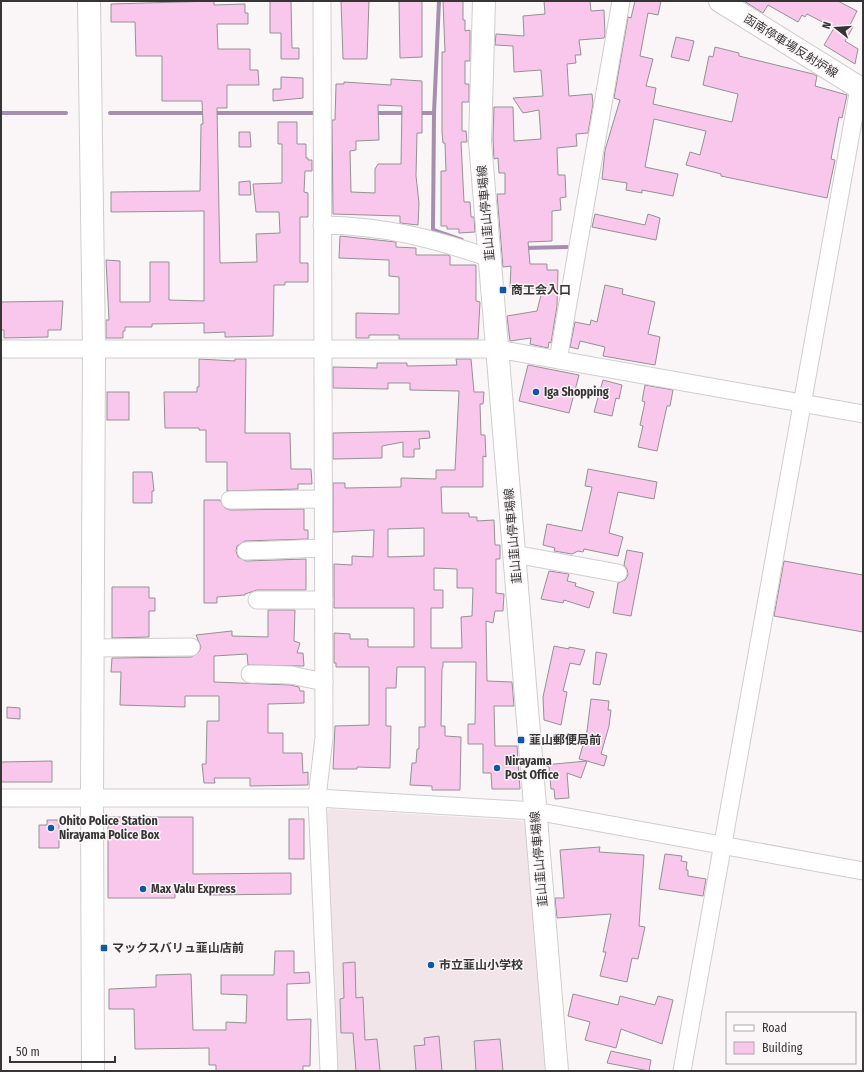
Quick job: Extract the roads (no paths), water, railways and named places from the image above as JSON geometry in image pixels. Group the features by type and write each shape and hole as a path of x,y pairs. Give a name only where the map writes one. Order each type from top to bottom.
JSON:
{"main road":[{"path":"89,1 94,348 92,648 93,1071"},
{"name":"韮山韮山停車場線","path":"484,1 480,142 557,1071"},
{"name":"函南停車場反射炉線","path":"720,1 861,89"}],"street":[{"path":"322,1 324,737 317,798 329,1071"},
{"path":"558,360 622,1"},
{"path":"682,1071 802,403 861,89"},
{"path":"322,225 357,226 402,232 451,244 490,258"},
{"path":"1,349 498,349 863,414"},
{"path":"230,500 323,499"},
{"path":"246,551 323,548"},
{"path":"514,554 618,573"},
{"path":"257,600 324,600"},
{"path":"92,648 191,647"},
{"path":"250,674 291,675 324,682"},
{"path":"1,798 317,798 535,811 863,870"}],"waterway":[{"path":"439,1 434,113 433,230 462,240"},
{"path":"1,113 66,113"},
{"path":"110,113 318,113"},
{"path":"373,113 406,113"},
{"path":"417,113 434,113"},
{"path":"524,248 567,247"}],"place":[{"name":"商工会入口","path":"503,290"},
{"name":"Iga Shopping","path":"536,392"},
{"name":"韮山郵便局前","path":"521,740"},
{"name":"Nirayama Post Office","path":"497,768"},
{"name":"Ohito Police Station Nirayama Police Box","path":"51,828"},
{"name":"Max Valu Express","path":"143,889"},
{"name":"マックスバリュ韮山店前","path":"104,948"},
{"name":"市立韮山小学校","path":"431,965"}]}
